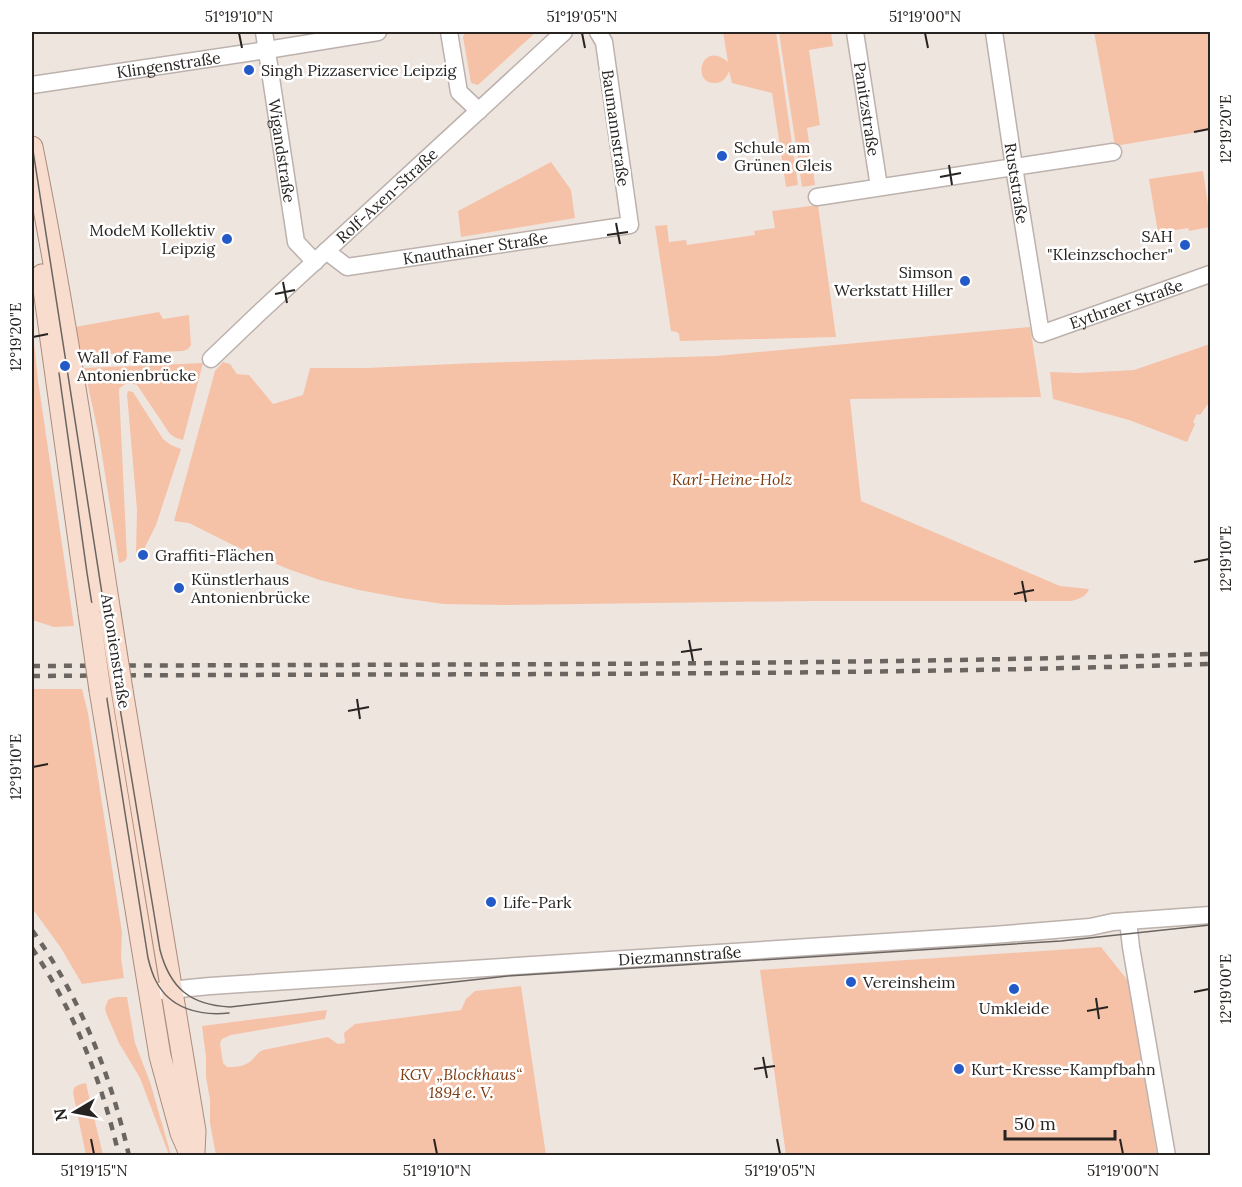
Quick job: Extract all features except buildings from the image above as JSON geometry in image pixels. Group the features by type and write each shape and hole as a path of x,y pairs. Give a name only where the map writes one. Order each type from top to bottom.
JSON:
{"main road":[{"name":"Antonienstraße","path":"32,147 44,209 64,376 88,613 100,690 160,1056 181,1133 192,1155"},
{"name":"Antonienstraße","path":"32,190 57,327"},
{"name":"Antonienstraße","path":"64,376 110,613 172,989 195,1131 192,1155"}],"street":[{"name":"Wigandstraße","path":"264,32 296,242 320,256"},
{"name":"Klingenstraße","path":"32,85 378,32"},
{"path":"448,32 459,92 479,111"},
{"name":"Rolf-Axen-Straße","path":"211,359 564,32"},
{"name":"Baumannstraße","path":"598,32 604,42 630,225"},
{"name":"Panitzstraße","path":"855,32 879,187"},
{"name":"Ruststraße","path":"994,32 1041,334"},
{"path":"817,197 1113,152"},
{"name":"Knauthainer Straße","path":"320,256 347,267 630,225"},
{"name":"Eythraer Straße","path":"1041,334 1210,274"},
{"name":"Diezmannstraße","path":"150,992 993,935 1210,915"},
{"path":"1128,921 1167,1155"}],"green space":[{"path":"536,32 478,85 471,83 463,37 465,33"},
{"path":"723,32 776,32 798,185 786,187 772,93 732,83 729,71 718,83 708,81 703,77 702,64 711,56 719,56 728,62"},
{"path":"779,32 831,32 833,46 809,50 820,125 807,128 815,185 802,187"},
{"path":"1094,32 1209,32 1210,130 1115,146"},
{"path":"551,162 571,190 575,218 461,237 458,211"},
{"path":"1203,171 1210,227 1158,233 1149,179"},
{"path":"818,205 836,337 680,341 679,334 671,331 655,226 667,225 669,242 686,240 687,245 755,235 754,231 775,228 772,211"},
{"path":"159,312 163,319 189,315 191,345 188,349 80,355 75,327"},
{"path":"32,323 38,380 74,626 54,627 32,620"},
{"name":"Karl-Heine-Holz","path":"1030,327 1041,397 850,399 861,501 1060,586 1089,589 1084,596 1071,601 444,604 359,590 320,580 288,569 189,523 174,521 215,371 223,362 230,364 237,374 249,375 273,404 303,395 310,368 716,356"},
{"path":"1210,344 1210,403 1200,415 1197,414 1187,442 1129,420 1053,399 1050,372 1134,370"},
{"path":"203,363 183,440 170,434 137,385 127,384 119,389 127,557 125,561 119,563 99,436 84,368"},
{"path":"128,391 133,392 163,439 181,449 156,525 141,555 136,553 137,510"},
{"path":"32,689 82,689 88,713 122,932 121,957 124,978 82,984 61,948 32,908"},
{"name":"Kurt-Kresse-Kampfbahn","path":"1101,947 1129,982 1157,1155 786,1155 760,970"},
{"name":"KGV „Blockhaus“ 1894 e. V.","path":"521,986 546,1155 216,1155 210,1123 210,1100 202,1026 327,1010 325,1019 231,1035 222,1039 220,1043 223,1063 227,1067 238,1067 250,1062 263,1050 328,1037 338,1044 345,1043 344,1033 355,1024 461,1010 466,999 475,991"},
{"path":"127,997 135,1043 150,1082 171,1155 169,1155 140,1078 119,1043 106,1013 108,1000"},
{"path":"86,1083 103,1155 86,1155 73,1093 74,1088"}],"tram line":[{"path":"32,144 160,950 164,963 176,984 193,998 216,1006 230,1007 508,976 1061,941 1210,925"},
{"path":"59,373 87,573 148,958 155,978 169,998 197,1012 229,1013"}],"railway":[{"path":"32,666 768,663 1210,654"},
{"path":"32,676 768,673 1210,664"},
{"path":"32,930 65,982 92,1038 113,1096 129,1156"},
{"path":"32,948 61,997 85,1048 104,1101 119,1156"}],"place":[{"name":"Singh Pizzaservice Leipzig","path":"249,70"},
{"name":"Schule am Grünen Gleis","path":"722,156"},
{"name":"ModeM Kollektiv Leipzig","path":"227,239"},
{"name":"SAH \"Kleinzschocher\"","path":"1185,245"},
{"name":"Simson Werkstatt Hiller","path":"965,281"},
{"name":"Wall of Fame Antonienbrücke","path":"65,366"},
{"name":"Graffiti-Flächen","path":"143,555"},
{"name":"Künstlerhaus Antonienbrücke","path":"179,588"},
{"name":"Life-Park","path":"491,902"},
{"name":"Vereinsheim","path":"851,982"},
{"name":"Umkleide","path":"1014,989"},
{"name":"Kurt-Kresse-Kampfbahn","path":"959,1069"}]}
